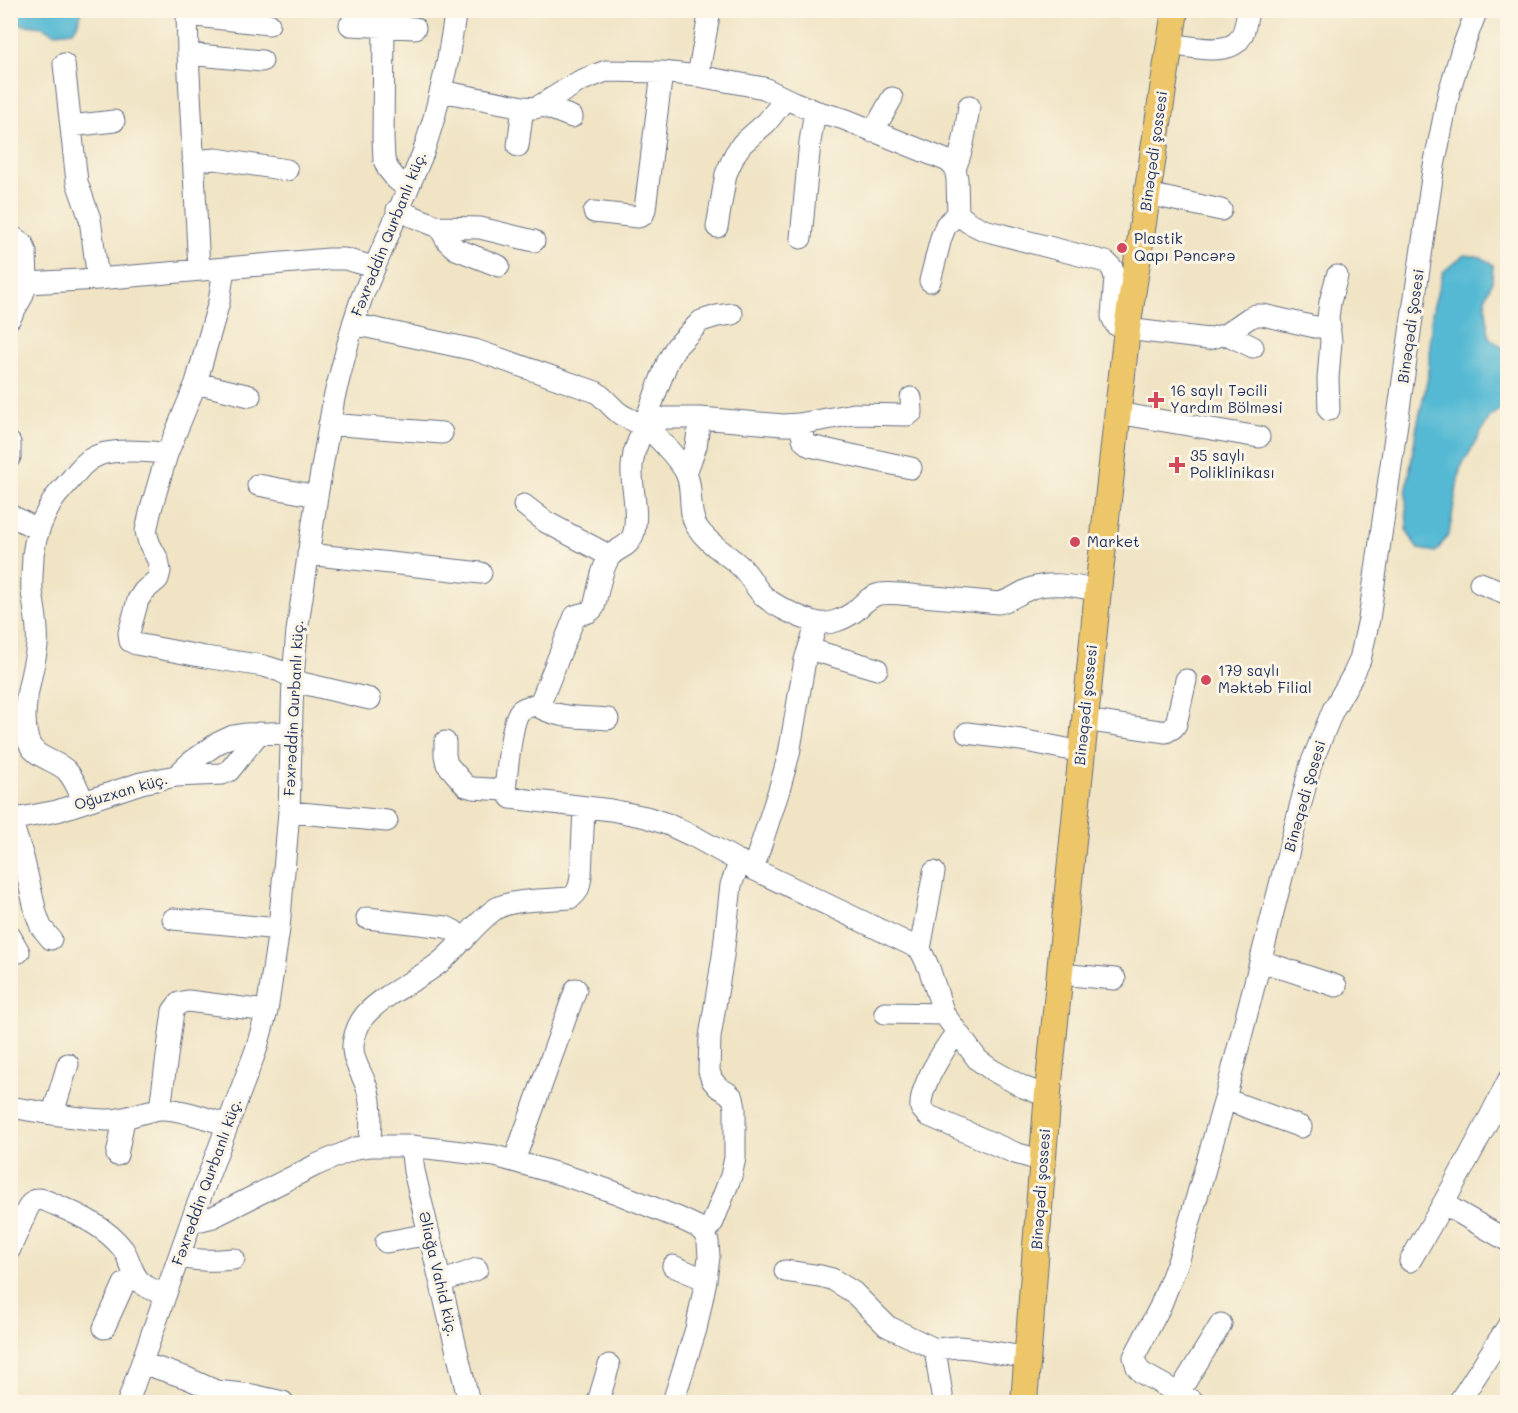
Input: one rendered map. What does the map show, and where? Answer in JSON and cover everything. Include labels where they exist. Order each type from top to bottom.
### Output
[{"type":"main road","name":"Binəqədi şossesi","points":[[1024,1402],[1059,974],[1117,413],[1127,329],[1175,10]]},
{"type":"street","name":"Fəxrəddin Qurbanlı küç.","points":[[128,1402],[165,1294],[256,1050],[267,1011],[279,929],[289,812],[293,678],[297,631],[329,424],[353,324],[397,210],[423,153],[441,91],[456,10]]},
{"type":"street","points":[[698,76],[710,10]]},
{"type":"street","points":[[1170,44],[1220,49],[1236,43],[1243,32],[1248,10]]},
{"type":"street","name":"Binəqədi Şosesi","points":[[1186,1398],[1142,1373],[1134,1357],[1160,1307],[1179,1259],[1225,1099],[1311,765],[1333,710],[1360,660],[1370,620],[1433,171],[1449,92],[1477,10]]},
{"type":"street","points":[[199,270],[192,161],[187,13],[269,24]]},
{"type":"street","points":[[350,25],[415,28]]},
{"type":"street","points":[[384,27],[384,160],[396,179],[407,188]]},
{"type":"street","points":[[188,54],[262,61]]},
{"type":"street","points":[[64,64],[77,182],[90,219],[98,279]]},
{"type":"street","points":[[518,146],[532,106],[580,81],[606,71],[662,72],[764,88],[815,111],[844,119],[948,161],[955,168]]},
{"type":"street","points":[[594,212],[638,217],[643,215],[662,72]]},
{"type":"street","points":[[441,91],[532,106],[572,117]]},
{"type":"street","points":[[873,132],[892,98]]},
{"type":"street","points":[[717,227],[726,174],[735,154],[742,144],[767,122],[785,99]]},
{"type":"street","points":[[930,281],[946,225],[958,214],[955,168],[964,141],[969,106]]},
{"type":"street","points":[[801,238],[815,111]]},
{"type":"street","points":[[71,126],[114,121]]},
{"type":"street","points":[[192,161],[216,159],[287,170]]},
{"type":"street","points":[[1148,194],[1221,210]]},
{"type":"street","points":[[397,210],[439,227],[480,228],[534,241]]},
{"type":"street","points":[[958,214],[984,230],[1106,262],[1112,268],[1115,277],[1112,318],[1116,324],[1127,329],[1208,339],[1226,334],[1256,315],[1315,327],[1330,327]]},
{"type":"street","points":[[439,227],[448,242],[456,249],[499,266]]},
{"type":"street","points":[[10,235],[22,244],[26,252],[19,283],[22,297],[10,318]]},
{"type":"street","points":[[19,283],[98,279],[329,259],[345,259],[374,267]]},
{"type":"street","points":[[224,267],[219,302],[196,383],[167,454],[146,531],[149,543],[158,560],[160,571],[158,579],[144,591],[138,600],[129,633],[130,641],[205,657],[264,666],[311,686],[370,699]]},
{"type":"street","points":[[1329,410],[1328,379],[1331,340],[1328,318],[1337,276]]},
{"type":"street","points":[[732,314],[702,321],[676,347],[665,369],[634,453],[632,467],[636,515],[634,534],[625,547],[610,556],[594,607],[588,613],[575,616],[545,693],[536,705],[523,708],[518,713],[505,790],[511,798],[611,810],[667,824],[920,949]]},
{"type":"street","points":[[353,324],[475,350],[596,392],[618,412],[644,426],[658,437],[686,473],[696,526],[714,546],[750,576],[758,591],[766,599],[817,623],[838,620],[851,614],[871,597],[880,594],[998,603],[1007,602],[1030,588],[1042,585],[1098,590]]},
{"type":"street","points":[[1226,334],[1253,347]]},
{"type":"street","points":[[196,383],[250,396]]},
{"type":"street","points":[[644,426],[665,418],[700,418],[783,425],[854,414],[908,415],[912,412],[911,398]]},
{"type":"street","points":[[1117,413],[1259,437]]},
{"type":"street","points":[[686,473],[696,446],[700,418]]},
{"type":"street","points":[[329,424],[442,433]]},
{"type":"street","points":[[799,424],[804,441],[810,446],[911,468]]},
{"type":"street","points":[[10,443],[10,456]]},
{"type":"street","points":[[84,802],[73,778],[66,770],[33,750],[28,742],[27,690],[38,632],[32,589],[34,551],[39,530],[54,499],[82,466],[92,458],[101,454],[124,452],[144,451],[167,454]]},
{"type":"street","points":[[258,485],[317,496]]},
{"type":"street","points":[[524,505],[546,522],[610,556]]},
{"type":"street","points":[[10,516],[39,530]]},
{"type":"street","points":[[308,554],[481,573]]},
{"type":"street","points":[[1480,583],[1508,594]]},
{"type":"street","points":[[705,1234],[713,1222],[731,1176],[735,1158],[733,1098],[717,1087],[709,1071],[710,1037],[731,885],[746,865],[779,790],[789,754],[802,676],[817,623]]},
{"type":"street","points":[[809,649],[877,669]]},
{"type":"street","points":[[1085,720],[1166,732],[1176,724],[1186,680]]},
{"type":"street","points":[[536,705],[546,712],[557,715],[608,719]]},
{"type":"street","name":"Oğuzxan küç.","points":[[11,820],[57,811],[141,783],[176,776],[218,743],[233,736],[292,732]]},
{"type":"street","points":[[176,776],[222,774],[229,771],[259,733]]},
{"type":"street","points":[[967,733],[1021,740],[1082,752]]},
{"type":"street","points":[[445,742],[447,764],[466,786],[505,790]]},
{"type":"street","points":[[370,1146],[371,1114],[368,1092],[352,1050],[354,1038],[364,1016],[382,999],[425,974],[444,959],[486,916],[496,909],[507,904],[570,898],[576,895],[581,874],[584,808]]},
{"type":"street","points":[[289,812],[387,821]]},
{"type":"street","points":[[11,820],[23,857],[36,914],[41,927],[51,939]]},
{"type":"street","points":[[934,872],[920,949],[929,968],[944,1014],[978,1060],[1023,1087],[1035,1092],[1048,1092]]},
{"type":"street","points":[[367,918],[446,927],[464,940]]},
{"type":"street","points":[[173,919],[279,929]]},
{"type":"street","points":[[1261,961],[1336,986]]},
{"type":"street","points":[[1059,974],[1115,979]]},
{"type":"street","points":[[514,1161],[576,989]]},
{"type":"street","points":[[160,1109],[173,1011],[179,1003],[188,1001],[267,1011]]},
{"type":"street","points":[[885,1013],[944,1014]]},
{"type":"street","points":[[957,1032],[937,1062],[920,1100],[921,1108],[927,1115],[1015,1153],[1043,1159]]},
{"type":"street","points":[[52,1113],[68,1064]]},
{"type":"street","points":[[1410,1261],[1444,1204],[1508,1081]]},
{"type":"street","points":[[1225,1099],[1301,1127]]},
{"type":"street","points":[[10,1107],[108,1120],[124,1119],[160,1109],[227,1125]]},
{"type":"street","points":[[117,1155],[124,1119]]},
{"type":"street","points":[[192,1220],[213,1217],[323,1162],[356,1148],[370,1146],[411,1146],[495,1156],[614,1192],[698,1227],[705,1234],[708,1242],[706,1280],[696,1329],[673,1402]]},
{"type":"street","name":"Əliağa Vahid küç.","points":[[411,1146],[414,1171],[469,1402]]},
{"type":"street","points":[[10,1249],[28,1208],[38,1199],[69,1210],[111,1237],[127,1255],[135,1275],[143,1285],[165,1294]]},
{"type":"street","points":[[1444,1204],[1508,1240]]},
{"type":"street","points":[[386,1242],[429,1234]]},
{"type":"street","points":[[179,1257],[199,1261],[234,1259]]},
{"type":"street","points":[[672,1266],[706,1280]]},
{"type":"street","points":[[441,1282],[477,1269]]},
{"type":"street","points":[[785,1271],[832,1279],[860,1297],[887,1326],[935,1349],[970,1348],[1028,1358]]},
{"type":"street","points":[[104,1328],[124,1284],[135,1275]]},
{"type":"street","points":[[1186,1398],[1221,1324]]},
{"type":"street","points":[[1459,1402],[1508,1326]]},
{"type":"street","points":[[935,1349],[944,1402]]},
{"type":"street","points":[[142,1363],[187,1378],[216,1391],[252,1395],[283,1402]]},
{"type":"street","points":[[597,1402],[609,1365]]},
{"type":"water","points":[[11,11],[82,11],[73,31],[55,33],[42,27],[11,23]]},
{"type":"water","points":[[1464,255],[1481,257],[1493,265],[1492,281],[1485,299],[1489,337],[1507,351],[1507,405],[1490,417],[1460,469],[1449,534],[1436,552],[1418,549],[1407,531],[1406,494],[1428,377],[1432,312],[1443,272]]},
{"type":"place","name":"Plastik Qapı Pəncərə","points":[[1122,248]]},
{"type":"place","name":"16 saylı Təcili Yardım Bölməsi","points":[[1156,400]]},
{"type":"place","name":"35 saylı Poliklinikası","points":[[1177,465]]},
{"type":"place","name":"Market","points":[[1075,542]]},
{"type":"place","name":"179 saylı Məktəb Filial","points":[[1206,680]]}]
